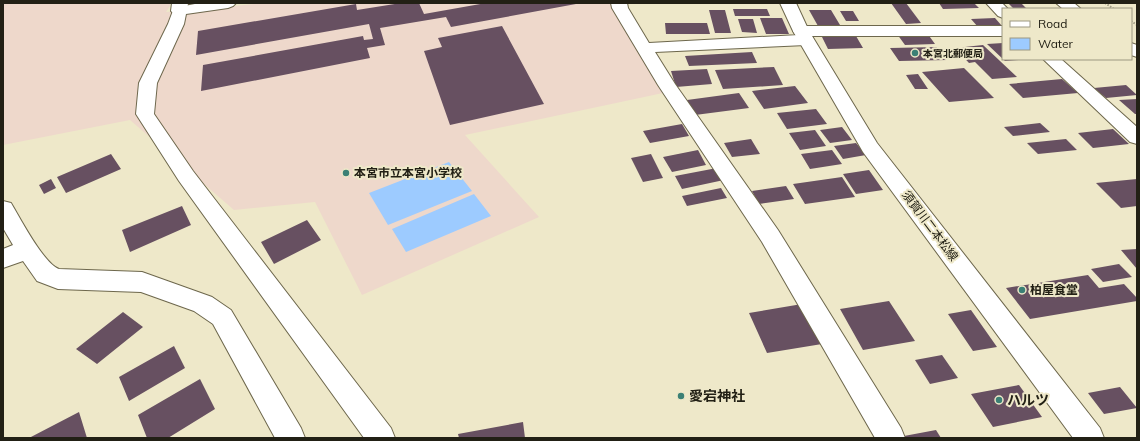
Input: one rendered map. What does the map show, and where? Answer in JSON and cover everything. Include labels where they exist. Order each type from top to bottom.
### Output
[{"type":"street","points":[[228,3],[179,7],[176,24],[148,83],[145,114],[186,176],[381,438]]},
{"type":"street","points":[[619,3],[620,8],[667,85],[770,236],[891,438]]},
{"type":"street","name":"須賀川二本松線","points":[[788,3],[804,36],[870,147],[1090,438]]},
{"type":"street","points":[[994,3],[1002,12]]},
{"type":"street","points":[[644,48],[804,36],[1002,31]]},
{"type":"street","points":[[1052,60],[1137,138]]},
{"type":"street","points":[[3,209],[45,274],[58,279],[142,282],[203,304],[222,317],[291,438]]},
{"type":"street","points":[[3,258],[27,248]]},
{"type":"shaded area","name":"本宮市立本宮小学校","points":[[3,3],[170,3],[170,6],[166,12],[263,3],[616,3],[663,93],[465,135],[539,217],[362,295],[315,202],[234,210],[130,120],[3,145]]},
{"type":"water","points":[[449,162],[472,191],[388,225],[369,193]]},
{"type":"water","points":[[474,194],[491,216],[406,252],[392,229]]},
{"type":"building","points":[[401,3],[419,3],[424,14],[486,3],[576,4],[451,27],[446,17],[380,28],[385,45],[367,48],[370,58],[201,91],[203,65],[363,36],[364,40],[373,39],[369,24],[196,55],[198,31],[356,4],[357,10]]},
{"type":"building","points":[[891,3],[906,3],[921,23],[906,24]]},
{"type":"building","points":[[939,3],[974,3],[979,8],[943,9]]},
{"type":"building","points":[[1008,3],[1021,3],[1026,8],[1013,8]]},
{"type":"building","points":[[733,9],[767,9],[770,16],[735,16]]},
{"type":"building","points":[[709,10],[725,10],[731,33],[715,33]]},
{"type":"building","points":[[809,10],[831,10],[840,25],[818,26]]},
{"type":"building","points":[[840,11],[853,11],[859,21],[846,21]]},
{"type":"building","points":[[760,18],[782,18],[789,34],[766,34]]},
{"type":"building","points":[[995,18],[1002,26],[978,27],[971,19]]},
{"type":"building","points":[[738,19],[753,19],[757,33],[742,32]]},
{"type":"building","points":[[665,23],[707,23],[710,34],[666,34]]},
{"type":"building","points":[[502,26],[544,104],[450,125],[424,51],[442,47],[438,38]]},
{"type":"building","points":[[927,33],[935,44],[905,45],[897,34]]},
{"type":"building","points":[[856,36],[863,48],[828,49],[822,37]]},
{"type":"building","points":[[1002,43],[1002,58],[987,44]]},
{"type":"building","points":[[983,45],[1017,77],[992,79],[975,62],[969,63],[955,48]]},
{"type":"building","points":[[938,47],[947,60],[899,61],[890,48]]},
{"type":"building","points":[[752,52],[757,63],[689,66],[685,56]]},
{"type":"building","points":[[774,67],[783,85],[723,89],[715,70]]},
{"type":"building","points":[[964,68],[994,98],[949,102],[922,72]]},
{"type":"building","points":[[707,69],[712,84],[676,87],[671,71]]},
{"type":"building","points":[[918,74],[928,89],[915,89],[906,75]]},
{"type":"building","points":[[1062,79],[1078,93],[1023,98],[1009,84]]},
{"type":"building","points":[[1126,85],[1137,95],[1106,98],[1094,88]]},
{"type":"building","points":[[795,86],[808,103],[764,109],[752,91]]},
{"type":"building","points":[[739,93],[749,108],[695,115],[687,100]]},
{"type":"building","points":[[1137,99],[1137,114],[1135,114],[1119,100]]},
{"type":"building","points":[[816,109],[827,124],[787,129],[777,113]]},
{"type":"building","points":[[1040,123],[1050,132],[1013,136],[1004,127]]},
{"type":"building","points":[[682,124],[689,136],[650,143],[643,131]]},
{"type":"building","points":[[842,127],[852,140],[830,143],[820,130]]},
{"type":"building","points":[[1113,129],[1129,144],[1093,148],[1078,133]]},
{"type":"building","points":[[815,130],[826,146],[800,150],[789,133]]},
{"type":"building","points":[[751,139],[760,154],[732,157],[724,143]]},
{"type":"building","points":[[1066,139],[1077,150],[1038,154],[1027,143]]},
{"type":"building","points":[[856,143],[866,155],[843,159],[834,146]]},
{"type":"building","points":[[698,150],[706,165],[672,172],[663,157]]},
{"type":"building","points":[[832,150],[842,164],[810,169],[801,154]]},
{"type":"building","points":[[111,154],[121,169],[66,193],[57,177]]},
{"type":"building","points":[[651,154],[663,178],[643,182],[631,158]]},
{"type":"building","points":[[717,168],[724,180],[682,189],[675,176]]},
{"type":"building","points":[[869,170],[883,190],[856,194],[843,174]]},
{"type":"building","points":[[842,177],[855,197],[805,204],[793,184]]},
{"type":"building","points":[[51,179],[56,188],[44,194],[39,185]]},
{"type":"building","points":[[1137,179],[1137,206],[1121,208],[1096,183]]},
{"type":"building","points":[[786,186],[794,199],[759,204],[752,191]]},
{"type":"building","points":[[721,188],[727,198],[687,206],[682,196]]},
{"type":"building","points":[[182,206],[191,225],[130,252],[122,230]]},
{"type":"building","points":[[307,220],[321,240],[274,264],[261,242]]},
{"type":"building","points":[[1137,249],[1137,269],[1121,250]]},
{"type":"building","points":[[1119,264],[1132,277],[1103,282],[1091,269]]},
{"type":"building","points":[[1088,275],[1099,288],[1124,284],[1137,298],[1137,301],[1030,319],[1006,288]]},
{"type":"building","points":[[889,301],[915,341],[863,350],[840,309]]},
{"type":"building","points":[[802,304],[822,344],[767,353],[749,313]]},
{"type":"building","points":[[971,310],[997,347],[973,351],[948,314]]},
{"type":"building","points":[[123,312],[143,327],[97,364],[76,349]]},
{"type":"building","points":[[174,346],[185,368],[129,401],[119,377]]},
{"type":"building","points":[[942,355],[958,378],[930,384],[915,360]]},
{"type":"building","points":[[200,379],[215,409],[168,438],[147,438],[138,415]]},
{"type":"building","points":[[1019,385],[1042,417],[993,427],[971,394]]},
{"type":"building","points":[[1120,387],[1137,408],[1104,414],[1088,393]]},
{"type":"building","points":[[79,412],[87,438],[29,438]]},
{"type":"building","points":[[523,422],[525,438],[459,438],[458,434]]},
{"type":"building","points":[[936,430],[941,438],[905,438],[904,436]]},
{"type":"place","name":"本宮北郵便局","points":[[915,53]]},
{"type":"place","name":"本宮市立本宮小学校","points":[[346,173]]},
{"type":"place","name":"柏屋食堂","points":[[1022,290]]},
{"type":"place","name":"愛宕神社","points":[[681,396]]},
{"type":"place","name":"ハルツ","points":[[999,400]]}]
